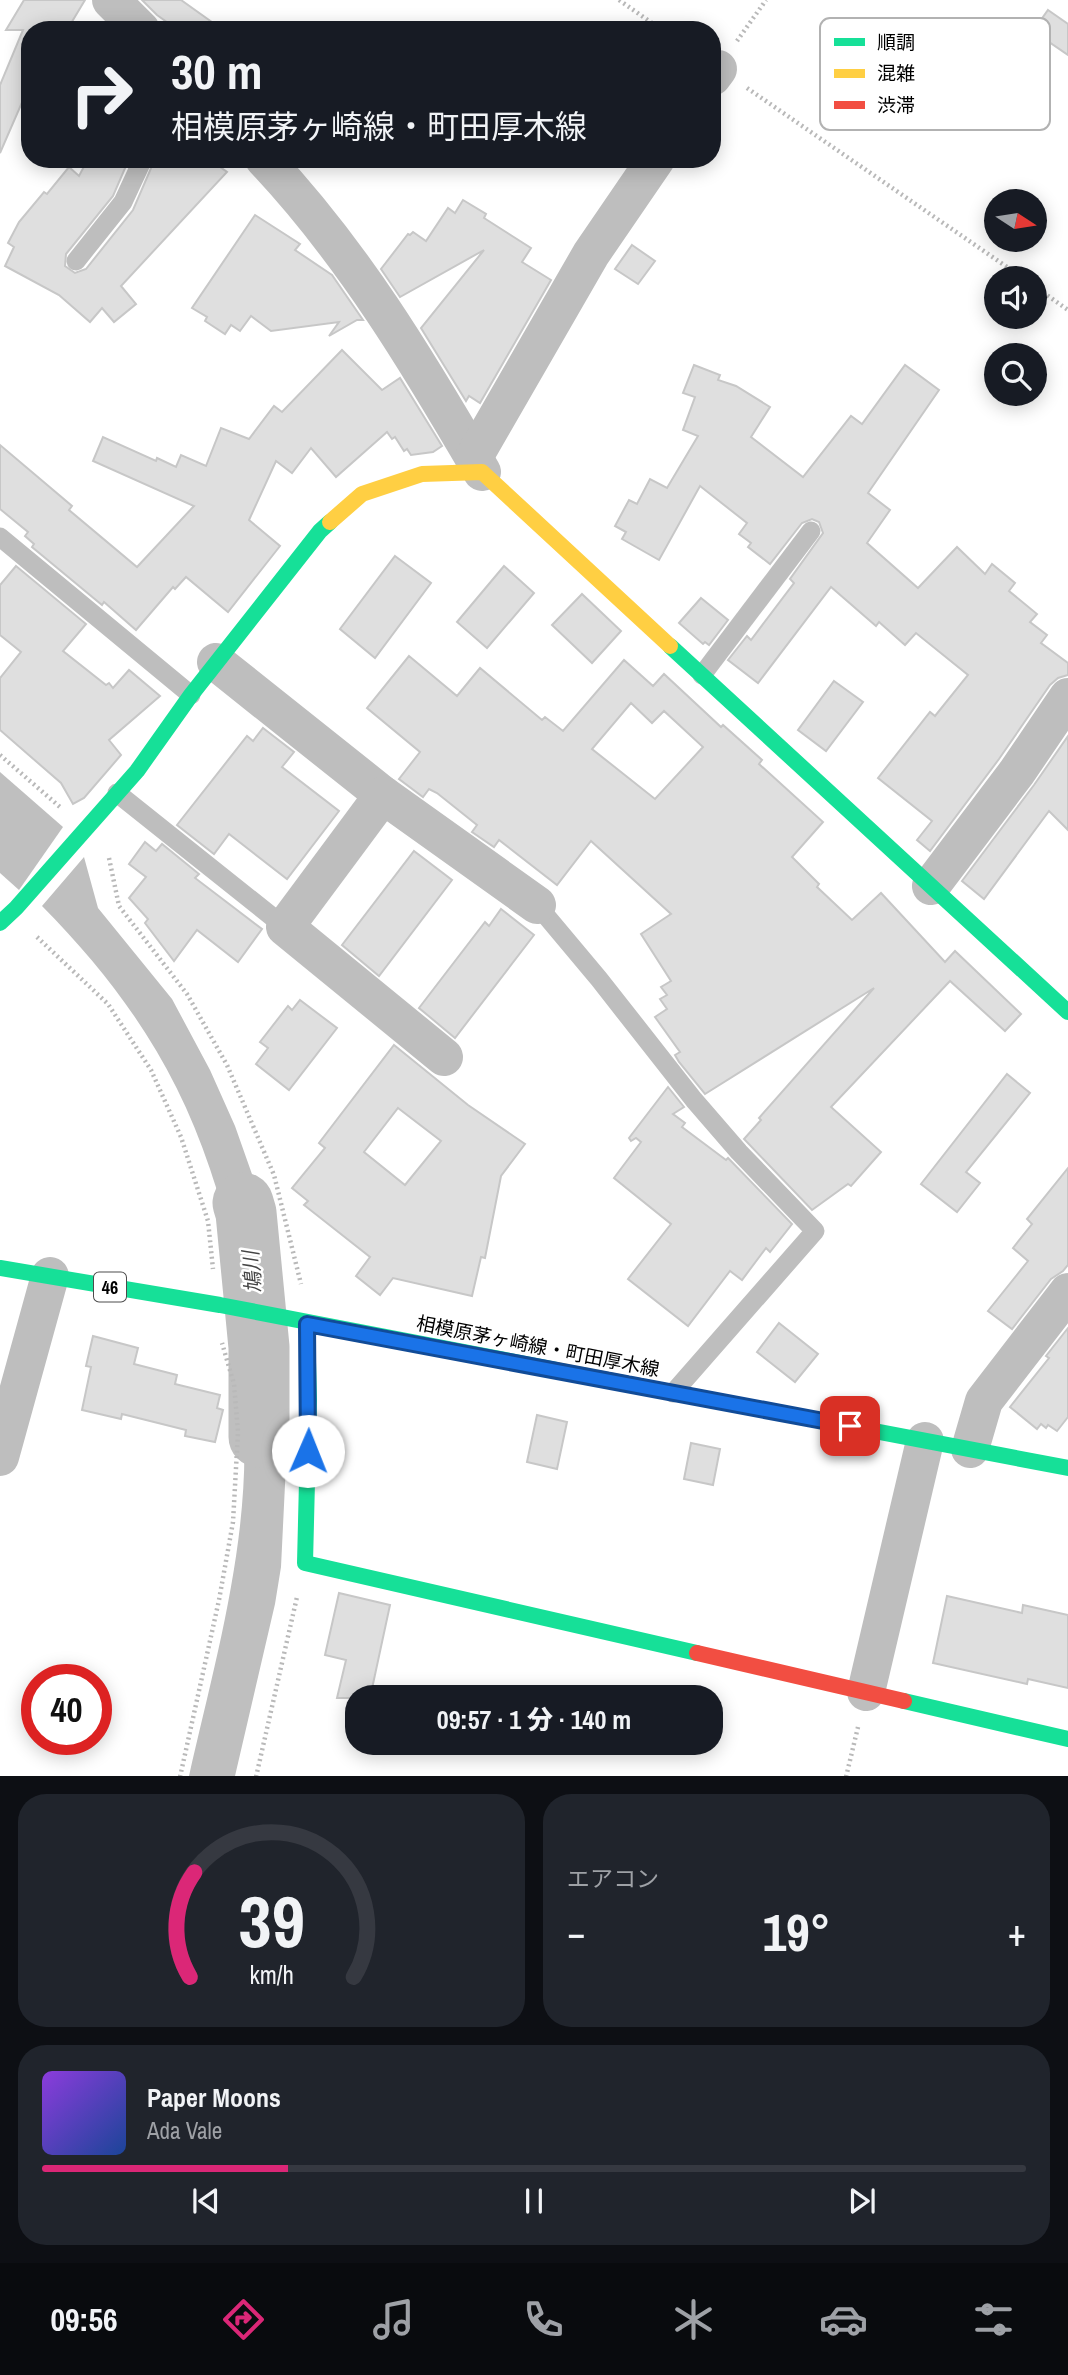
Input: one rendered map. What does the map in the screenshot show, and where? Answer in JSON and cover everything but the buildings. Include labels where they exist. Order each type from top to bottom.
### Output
[{"type":"street","points":[[111,0],[132,21]]},
{"type":"street","points":[[272,168],[291,188],[358,276],[405,343],[478,464],[1068,1013]]},
{"type":"street","points":[[478,464],[591,254],[650,168]]},
{"type":"street","points":[[9,914],[83,834],[136,771],[216,662],[320,531],[362,494],[422,474],[478,464]]},
{"type":"street","points":[[216,662],[383,795],[537,905]]},
{"type":"street","points":[[931,886],[1017,772],[1068,697]]},
{"type":"street","points":[[383,795],[285,927],[444,1056]]},
{"type":"street","name":"相模原茅ヶ崎線・町田厚木線","points":[[0,1268],[215,1305],[1068,1468]]},
{"type":"street","points":[[0,1457],[50,1276]]},
{"type":"street","points":[[970,1449],[984,1401],[1068,1292]]},
{"type":"street","points":[[303,1323],[309,1400],[305,1563],[1068,1739]]},
{"type":"street","points":[[866,1692],[925,1441]]},
{"type":"lane","points":[[76,261],[123,202],[139,168]]},
{"type":"lane","points":[[702,675],[811,530]]},
{"type":"lane","points":[[0,537],[191,695]]},
{"type":"lane","points":[[117,793],[285,927]]},
{"type":"lane","points":[[537,905],[694,1100],[739,1152],[815,1231],[673,1393]]},
{"type":"path","points":[[620,0],[649,21]]},
{"type":"path","points":[[721,64],[766,0]]},
{"type":"path","points":[[721,77],[1005,266]]},
{"type":"path","points":[[1047,295],[1068,310]]},
{"type":"path","points":[[0,755],[83,834],[108,853],[119,906],[187,994],[227,1065],[274,1175],[300,1276],[303,1323]]},
{"type":"path","points":[[9,914],[108,1004],[152,1070],[181,1137],[208,1221],[215,1305],[234,1384],[238,1432],[233,1522],[219,1601],[180,1776]]},
{"type":"path","points":[[256,1776],[305,1563]]},
{"type":"path","points":[[846,1776],[866,1692]]},
{"type":"water","points":[[0,772],[63,827],[19,890],[0,873]]},
{"type":"water","points":[[84,857],[98,908],[172,999],[210,1070],[235,1126],[253,1177],[277,1290],[231,1283],[232,1251],[225,1217],[196,1131],[180,1095],[142,1027],[120,996],[70,935],[42,906]]},
{"type":"water","points":[[233,1347],[283,1357],[288,1423],[281,1567],[235,1776],[189,1776],[225,1617],[242,1509],[242,1400]]},
{"type":"pier","points":[[233,1344],[284,1353],[287,1357],[233,1347]]},
{"type":"waterway","name":"鳩川","points":[[243,1203],[259,1347],[259,1437]]},
{"type":"traffic: fast","points":[[0,923],[137,771],[191,695],[320,531],[330,522]]},
{"type":"traffic: fast","points":[[670,646],[1068,1012]]},
{"type":"traffic: fast","points":[[0,1268],[220,1305],[557,1370]]},
{"type":"traffic: fast","points":[[307,1324],[309,1400],[305,1563],[697,1653]]},
{"type":"traffic: fast","points":[[764,1410],[1068,1468]]},
{"type":"traffic: fast","points":[[904,1701],[1068,1739]]},
{"type":"traffic: slow","points":[[330,522],[362,494],[422,474],[482,472],[670,646]]},
{"type":"traffic: slow","points":[[557,1370],[764,1410]]},
{"type":"traffic: jam","points":[[697,1653],[904,1701]]},
{"type":"route","points":[[308,1451],[307,1324],[850,1426]]}]
